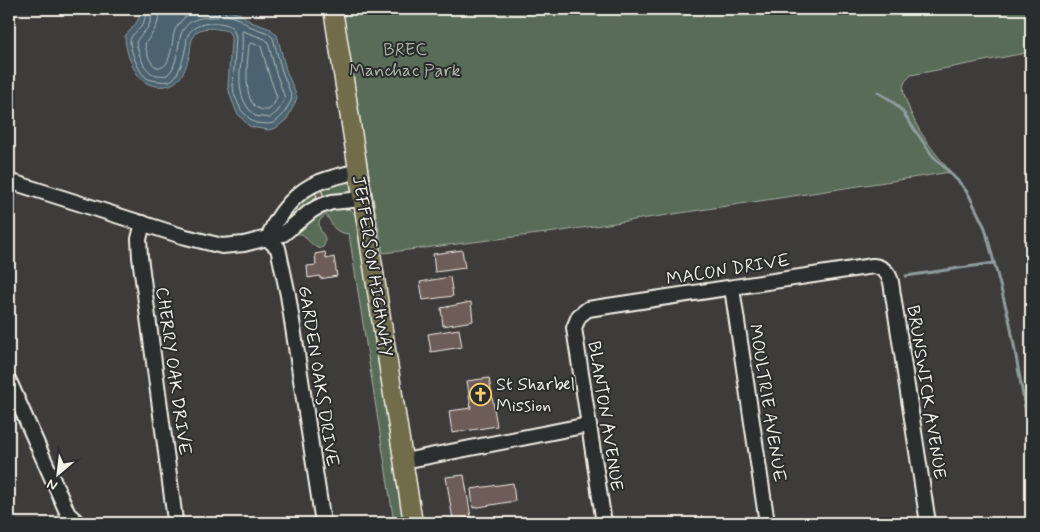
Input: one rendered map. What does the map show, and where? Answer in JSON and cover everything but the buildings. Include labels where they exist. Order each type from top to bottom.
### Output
[{"type":"main road","name":"JEFFERSON HIGHWAY","points":[[333,9],[413,523]]},
{"type":"street","points":[[268,239],[272,226],[298,193],[314,184],[358,171]]},
{"type":"street","points":[[9,181],[182,236],[222,246],[244,244],[283,234],[318,207],[332,202],[362,199]]},
{"type":"street","name":"CHERRY OAK DRIVE","points":[[143,223],[139,239],[140,257],[169,470],[174,523]]},
{"type":"street","name":"GARDEN OAKS DRIVE","points":[[268,239],[278,248],[288,295],[323,523]]},
{"type":"street","name":"MACON DRIVE","points":[[579,316],[588,309],[870,266],[884,269]]},
{"type":"street","name":"BRUNSWICK AVENUE","points":[[884,269],[891,282],[928,523]]},
{"type":"street","name":"MOULTRIE AVENUE","points":[[732,288],[768,523]]},
{"type":"street","name":"BLANTON AVENUE","points":[[579,316],[574,328],[604,523]]},
{"type":"street","points":[[9,381],[68,514],[78,523]]},
{"type":"street","points":[[404,461],[588,425]]},
{"type":"green space","name":"BREC Manchac Park","points":[[342,9],[1031,9],[1031,52],[911,75],[905,81],[903,87],[904,94],[915,122],[951,172],[555,232],[383,253]]},
{"type":"green space","points":[[346,181],[351,185],[349,194],[327,199],[318,188],[338,182]]},
{"type":"green space","points":[[315,189],[317,198],[321,200],[288,225],[276,229],[295,204]]},
{"type":"green space","points":[[344,206],[353,212],[359,222],[408,523],[394,523],[349,234],[336,230],[326,215],[319,223],[325,239],[323,247],[318,248],[302,234],[294,233],[318,213]]},
{"type":"water","points":[[141,9],[223,9],[241,14],[251,22],[271,29],[277,35],[286,70],[297,97],[287,119],[276,128],[268,130],[249,126],[237,113],[228,86],[231,36],[228,31],[209,28],[201,29],[196,33],[192,40],[184,72],[171,85],[157,86],[143,81],[136,73],[130,61],[125,36],[137,21]]},
{"type":"waterway","points":[[878,92],[892,101],[902,111],[932,155],[961,184],[969,195],[985,228],[1010,323],[1031,440]]},
{"type":"waterway","points":[[906,276],[994,263]]},
{"type":"place","name":"St Sharbel Mission","points":[[480,394]]}]
